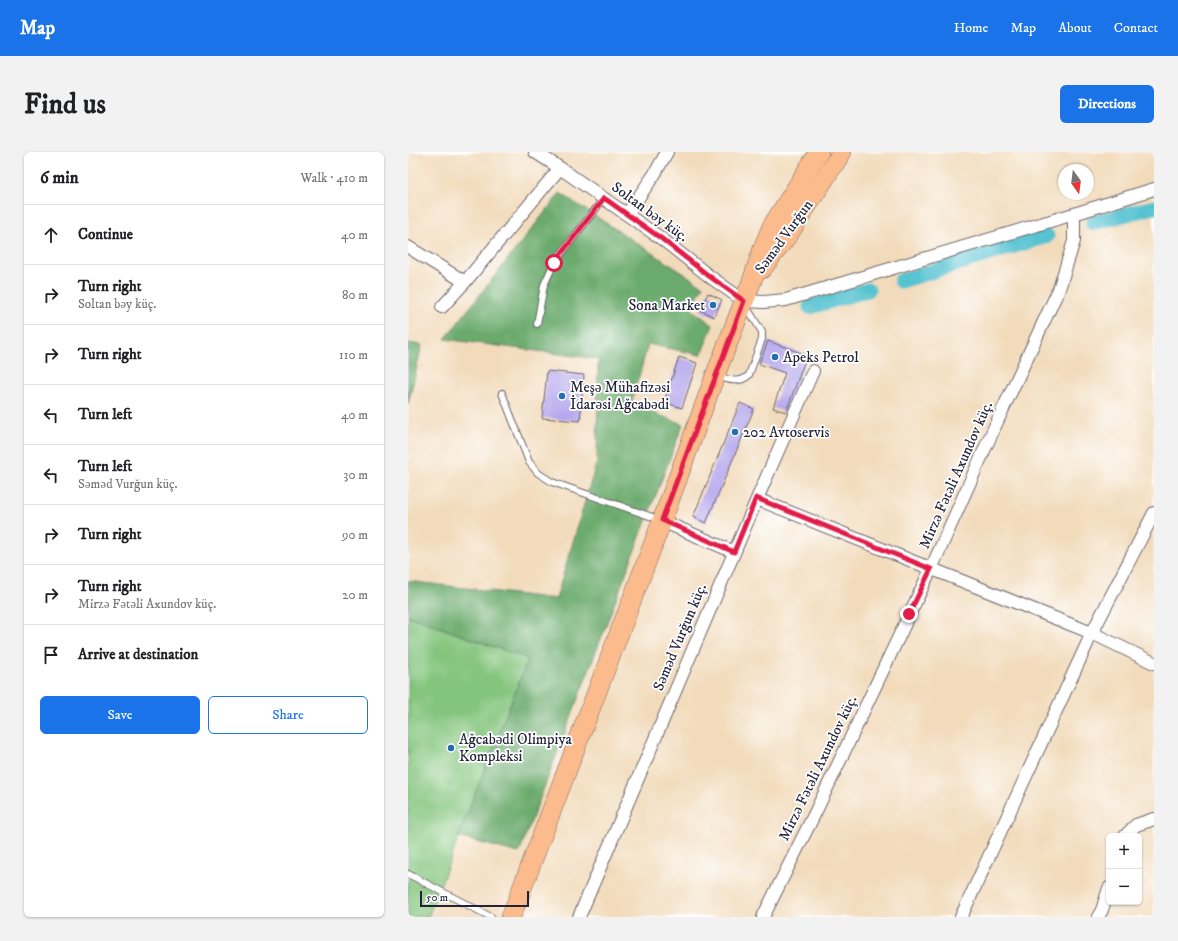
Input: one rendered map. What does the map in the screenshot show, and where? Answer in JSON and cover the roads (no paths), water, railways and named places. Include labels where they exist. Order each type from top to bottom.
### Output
[{"type":"main road","name":"Səməd Vurğun","points":[[752,281],[772,226],[819,152]]},
{"type":"main road","name":"Səməd Vurğun","points":[[752,281],[788,235],[842,152]]},
{"type":"main road","points":[[511,917],[752,281]]},
{"type":"street","name":"Soltan bəy küç.","points":[[535,152],[627,214],[744,301]]},
{"type":"street","points":[[627,214],[668,152]]},
{"type":"street","points":[[442,307],[465,282],[560,168]]},
{"type":"street","points":[[744,301],[764,302],[786,300],[1154,189]]},
{"type":"street","name":"Mirzə Fətəli Axundov küç.","points":[[763,917],[931,569],[1059,289],[1074,241],[1074,214]]},
{"type":"street","points":[[408,247],[465,282]]},
{"type":"street","name":"Səməd Vurğun küç.","points":[[579,917],[756,498],[813,371]]},
{"type":"street","points":[[756,498],[1092,633],[1154,663]]},
{"type":"street","points":[[961,917],[1092,633],[1154,513]]},
{"type":"street","points":[[662,520],[734,552]]},
{"type":"street","points":[[1128,833],[1136,825],[1154,819]]},
{"type":"street","points":[[1098,917],[1106,897]]},
{"type":"lane","points":[[536,324],[544,285],[554,263],[604,198]]},
{"type":"lane","points":[[715,376],[733,381],[745,379],[749,375],[762,339],[762,332],[744,301]]},
{"type":"lane","points":[[502,393],[529,462],[538,473],[552,482],[662,520]]},
{"type":"lane","points":[[408,874],[491,917]]},
{"type":"waterway","points":[[1093,223],[1154,207]]},
{"type":"waterway","points":[[901,281],[1047,236]]},
{"type":"waterway","points":[[810,307],[868,290]]},
{"type":"place","name":"Sona Market","points":[[713,305]]},
{"type":"place","name":"Apeks Petrol","points":[[775,357]]},
{"type":"place","name":"Meşə Mühafizəsi İdarəsi Ağcabədi","points":[[562,396]]},
{"type":"place","name":"202 Avtoservis","points":[[735,432]]},
{"type":"place","name":"Ağcabədi Olimpiya Kompleksi","points":[[451,748]]}]
